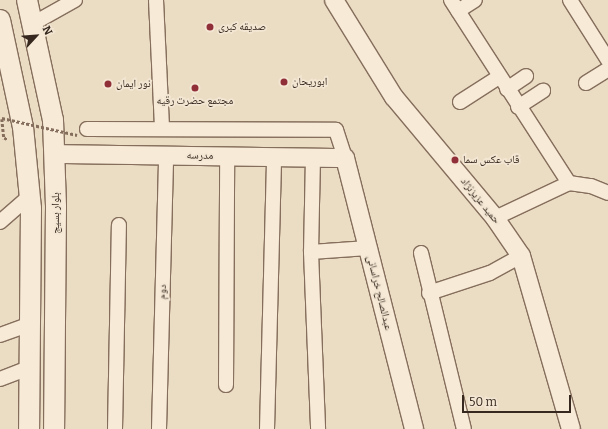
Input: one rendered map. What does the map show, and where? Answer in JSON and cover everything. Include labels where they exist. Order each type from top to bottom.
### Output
[{"type":"main road","name":"بلوار بسیج","points":[[27,0],[34,23],[53,120],[55,154],[54,429]]},
{"type":"main road","points":[[0,20],[3,47],[23,127],[30,197],[30,324],[27,428]]},
{"type":"street","points":[[34,23],[75,0]]},
{"type":"street","points":[[156,0],[162,129]]},
{"type":"street","name":"حمید عزیزنژاد","points":[[334,0],[394,97],[495,218],[521,256],[571,429]]},
{"type":"street","points":[[475,0],[454,5],[499,77],[569,183]]},
{"type":"street","points":[[570,0],[608,60]]},
{"type":"street","points":[[586,83],[608,69]]},
{"type":"street","points":[[507,89],[526,76]]},
{"type":"street","points":[[460,102],[499,77]]},
{"type":"street","points":[[518,106],[543,91]]},
{"type":"street","points":[[82,132],[162,129],[336,130],[345,158]]},
{"type":"street","name":"مدرسه","points":[[55,154],[345,158]]},
{"type":"street","name":"دوم","points":[[159,429],[166,156]]},
{"type":"street","points":[[226,385],[227,156]]},
{"type":"street","points":[[267,429],[274,157]]},
{"type":"street","points":[[313,157],[311,252],[318,429]]},
{"type":"street","name":"عبدالصالح خراسانی","points":[[345,158],[414,429]]},
{"type":"street","points":[[495,218],[569,183],[608,193]]},
{"type":"street","points":[[0,222],[30,197]]},
{"type":"street","points":[[115,429],[119,225]]},
{"type":"street","points":[[311,252],[368,248]]},
{"type":"street","points":[[421,253],[429,293],[464,429]]},
{"type":"street","points":[[429,293],[490,274],[521,256]]},
{"type":"street","points":[[0,335],[30,324]]},
{"type":"street","points":[[0,379],[29,368]]},
{"type":"path","points":[[4,139],[2,118],[82,132]]},
{"type":"place","name":"صدیقه کبری","points":[[210,27]]},
{"type":"place","name":"ابوریحان","points":[[284,82]]},
{"type":"place","name":"نور ایمان","points":[[108,84]]},
{"type":"place","name":"مجتمع حضرت رقیه","points":[[195,88]]},
{"type":"place","name":"قاب عکس سما","points":[[455,160]]}]
